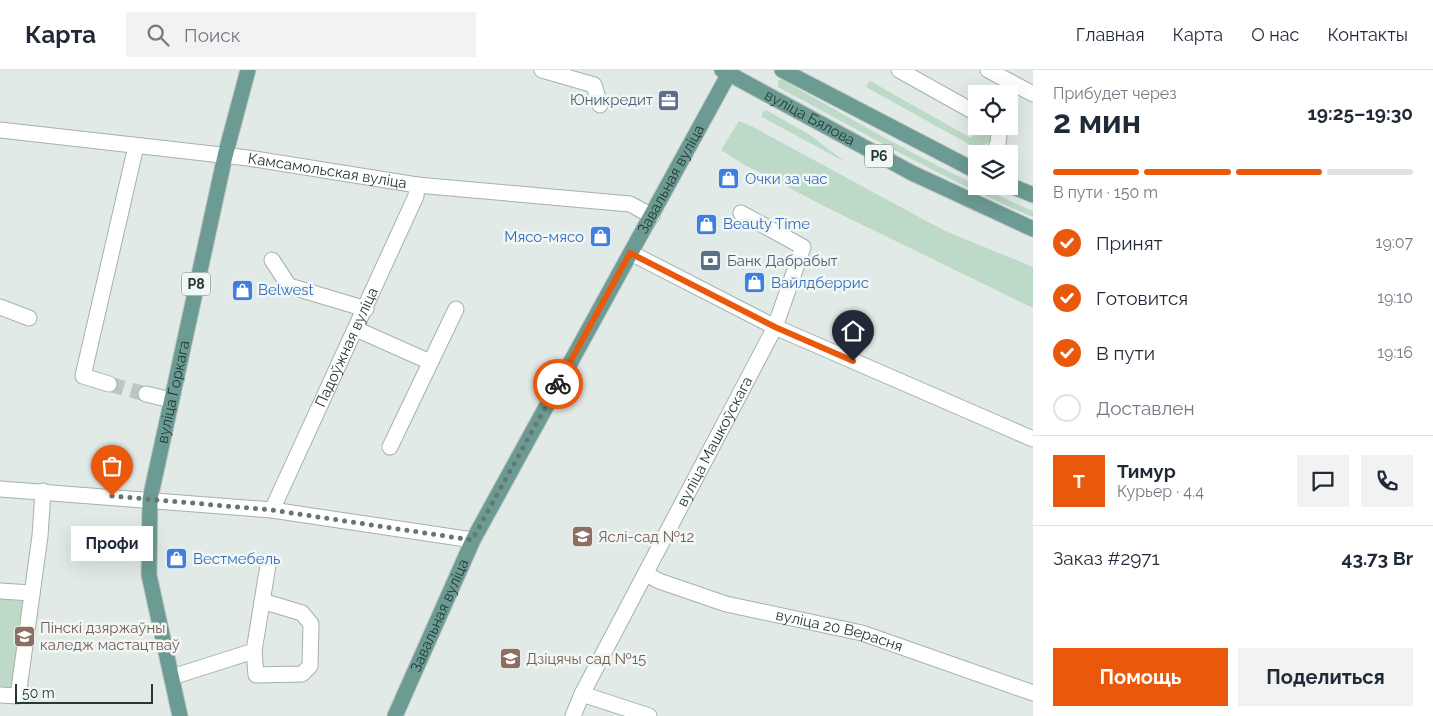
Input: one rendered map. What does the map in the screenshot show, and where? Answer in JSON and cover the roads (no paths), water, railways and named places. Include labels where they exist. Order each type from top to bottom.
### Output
[{"type":"main road","name":"вуліца Горкага","points":[[180,716],[149,575],[150,499],[224,156],[248,70]]},
{"type":"main road","name":"вуліца Бялова","points":[[782,70],[968,167]]},
{"type":"main road","name":"вуліца Бялова","points":[[727,71],[912,173],[1033,229]]},
{"type":"main road","name":"Завальная вуліца","points":[[395,716],[472,540],[652,216],[727,71]]},
{"type":"main road","points":[[1018,189],[1033,196]]},
{"type":"street","points":[[542,70],[594,85],[600,105]]},
{"type":"street","points":[[900,70],[968,109]]},
{"type":"street","points":[[988,70],[1033,94]]},
{"type":"street","name":"Камсамольская вуліца","points":[[0,130],[224,156],[417,185],[630,204],[652,216]]},
{"type":"street","points":[[109,384],[83,376],[136,146]]},
{"type":"street","name":"Падоўжная вуліца","points":[[272,510],[366,309],[416,196],[417,185]]},
{"type":"street","name":"вуліца Машкоўскага","points":[[573,716],[582,694],[775,327],[803,247],[741,213]]},
{"type":"street","points":[[630,253],[775,327],[1033,439]]},
{"type":"street","points":[[272,260],[290,286],[366,309]]},
{"type":"street","points":[[0,307],[29,318]]},
{"type":"street","points":[[390,447],[456,309]]},
{"type":"street","points":[[356,329],[430,362]]},
{"type":"street","points":[[146,394],[171,400]]},
{"type":"street","points":[[0,488],[272,510],[472,540]]},
{"type":"street","points":[[0,695],[18,696],[40,536],[43,491]]},
{"type":"street","points":[[262,600],[302,613],[311,624],[310,666],[302,674],[256,675],[254,651],[262,600],[268,565]]},
{"type":"street","name":"вуліца 20 Верасня","points":[[646,574],[659,581],[726,604],[862,633],[1033,693]]},
{"type":"street","points":[[0,591],[32,592]]},
{"type":"street","points":[[172,677],[254,651]]},
{"type":"street","points":[[582,694],[648,716]]},
{"type":"tunnel","points":[[109,384],[146,394]]},
{"type":"place","name":"Юникредит","points":[[669,100]]},
{"type":"place","name":"Очки за час","points":[[729,179]]},
{"type":"place","name":"Beauty Time","points":[[707,224]]},
{"type":"place","name":"Мясо-мясо","points":[[600,237]]},
{"type":"place","name":"Банк Дабрабыт","points":[[711,261]]},
{"type":"place","name":"Вайлдберрис","points":[[755,283]]},
{"type":"place","name":"Belwest","points":[[242,290]]},
{"type":"place","name":"Профи","points":[[112,496]]},
{"type":"place","name":"Яслі-сад №12","points":[[582,537]]},
{"type":"place","name":"Вестмебель","points":[[177,559]]},
{"type":"place","name":"Пінскі дзяржаўны каледж мастацтваў","points":[[24,637]]},
{"type":"place","name":"Дзіцячы сад №15","points":[[510,659]]}]
